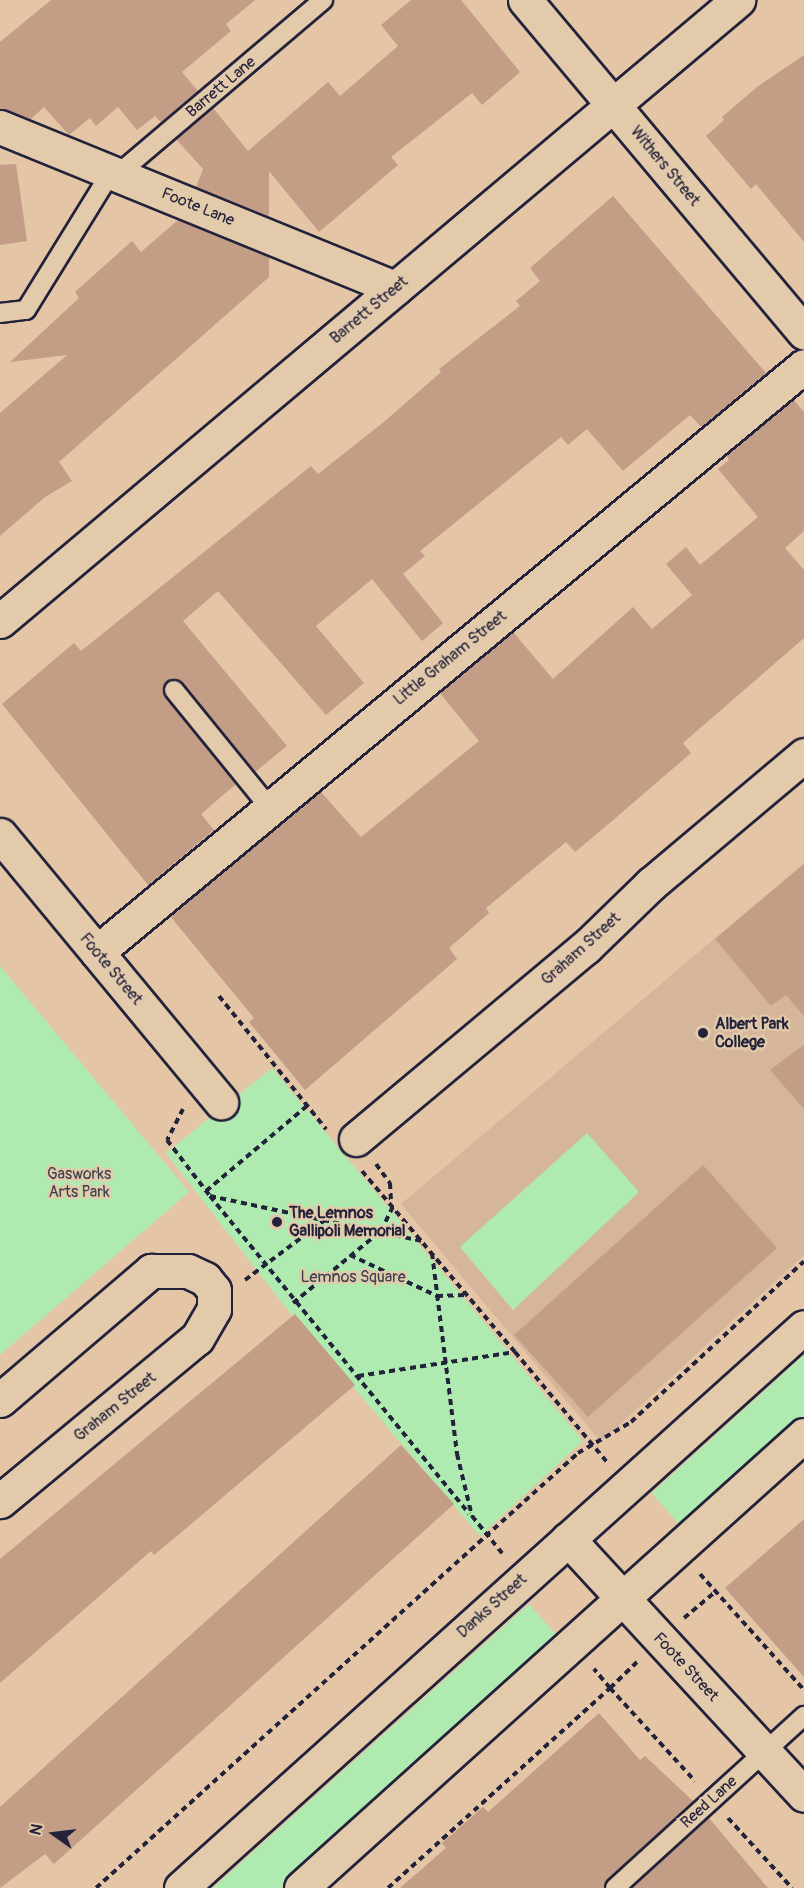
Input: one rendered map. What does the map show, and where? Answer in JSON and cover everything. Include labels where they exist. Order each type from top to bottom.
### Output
[{"type":"street","name":"Withers Street","points":[[525,0],[804,333]]},
{"type":"street","name":"Barrett Street","points":[[0,621],[738,0]]},
{"type":"street","name":"Foote Lane","points":[[0,127],[394,288]]},
{"type":"street","name":"Little Graham Street","points":[[97,952],[269,807],[804,366]]},
{"type":"street","name":"Graham Street","points":[[348,1147],[586,947],[651,884],[804,755]]},
{"type":"street","name":"Foote Street","points":[[0,835],[221,1102]]},
{"type":"street","points":[[0,1400],[151,1271],[176,1269],[197,1274],[214,1290],[215,1302]]},
{"type":"street","name":"Graham Street","points":[[0,1501],[197,1338],[211,1318],[215,1302]]},
{"type":"street","name":"Danks Street","points":[[182,1888],[523,1578],[804,1327]]},
{"type":"street","points":[[301,1888],[804,1435]]},
{"type":"street","name":"Foote Street","points":[[568,1539],[804,1795]]},
{"type":"lane","name":"Barrett Lane","points":[[0,313],[26,310],[115,173],[323,0]]},
{"type":"lane","points":[[174,690],[269,807]]},
{"type":"lane","name":"Reed Lane","points":[[615,1888],[804,1716]]},
{"type":"path","points":[[219,996],[308,1105],[348,1147],[390,1183],[392,1205],[381,1231],[293,1303]]},
{"type":"path","points":[[200,1077],[167,1140],[293,1303],[358,1376],[523,1578]]},
{"type":"path","points":[[206,1191],[308,1105]]},
{"type":"path","points":[[348,1147],[466,1295],[627,1486]]},
{"type":"path","points":[[210,1196],[326,1219],[423,1242]]},
{"type":"path","points":[[215,1302],[326,1219]]},
{"type":"path","points":[[432,1253],[457,1454],[472,1516]]},
{"type":"path","points":[[350,1255],[437,1296],[466,1295]]},
{"type":"path","points":[[96,1888],[592,1444],[631,1422],[804,1261]]},
{"type":"path","points":[[358,1376],[514,1352]]},
{"type":"path","points":[[679,1547],[714,1593],[804,1690]]},
{"type":"path","points":[[388,1888],[610,1688],[572,1643]]},
{"type":"shaded area","name":"Albert Park College","points":[[804,863],[804,1255],[601,1442],[401,1204]]},
{"type":"green space","name":"Gasworks Arts Park","points":[[0,966],[189,1192],[0,1355]]},
{"type":"green space","name":"Lemnos Square","points":[[272,1068],[583,1441],[480,1536],[290,1313],[166,1153]]},
{"type":"green space","points":[[587,1133],[639,1192],[513,1310],[460,1247]]},
{"type":"green space","points":[[804,1355],[804,1419],[683,1529],[652,1493]]},
{"type":"green space","points":[[529,1604],[560,1639],[280,1888],[213,1888]]},
{"type":"building","points":[[51,0],[255,0],[226,24],[231,31],[182,72],[198,91],[161,122],[155,116],[137,130],[118,107],[96,126],[90,118],[69,135],[44,107],[31,119],[0,109],[0,42]]},
{"type":"building","points":[[411,0],[461,0],[520,72],[482,105],[472,93],[391,157],[398,165],[319,232],[269,171],[269,216],[196,187],[203,169],[176,139],[213,108],[248,151],[328,82],[340,96],[398,46],[381,25]]},
{"type":"building","points":[[804,55],[804,242],[756,184],[751,189],[706,136],[724,120],[722,117],[757,87]]},
{"type":"building","points":[[16,164],[27,241],[0,245],[0,165]]},
{"type":"building","points":[[613,196],[766,373],[701,427],[690,415],[623,471],[587,429],[568,445],[561,437],[420,551],[425,556],[403,574],[443,623],[422,641],[372,579],[316,626],[364,683],[326,715],[218,591],[183,621],[287,746],[255,772],[183,683],[173,679],[166,682],[165,697],[236,784],[201,814],[214,830],[148,885],[2,704],[74,643],[81,651],[311,466],[318,474],[385,421],[441,372],[439,369],[520,306],[516,301],[540,281],[530,268]]},
{"type":"building","points":[[178,220],[269,257],[269,277],[59,462],[72,481],[45,497],[0,536],[0,413],[67,355],[10,362],[79,298],[75,292],[132,241],[141,252]]},
{"type":"building","points":[[793,399],[804,412],[804,531],[785,548],[804,570],[804,638],[683,743],[691,753],[612,821],[575,852],[566,842],[486,908],[489,913],[449,948],[457,959],[305,1090],[249,1022],[254,1018],[170,916],[321,792],[361,837],[479,741],[440,693],[513,632],[553,679],[633,607],[652,629],[692,595],[666,564],[686,547],[700,565],[758,517],[718,469],[729,460],[726,455]]},
{"type":"building","points":[[804,864],[804,1016],[786,995],[771,1006],[715,939]]},
{"type":"building","points":[[804,1045],[804,1109],[770,1070]]},
{"type":"building","points":[[703,1165],[777,1248],[588,1417],[514,1335]]},
{"type":"building","points":[[295,1314],[355,1385],[154,1555],[151,1551],[0,1683],[0,1559]]},
{"type":"building","points":[[401,1445],[454,1504],[54,1864],[45,1854],[0,1888],[0,1807]]},
{"type":"building","points":[[804,1519],[804,1677],[725,1588]]},
{"type":"building","points":[[599,1713],[640,1760],[645,1756],[693,1801],[607,1880],[604,1888],[400,1888],[446,1848],[442,1843],[483,1807],[488,1812]]},
{"type":"building","points":[[709,1818],[768,1888],[632,1888]]},
{"type":"place","name":"Albert Park College","points":[[703,1033]]},
{"type":"place","name":"The Lemnos Gallipoli Memorial","points":[[277,1222]]}]
